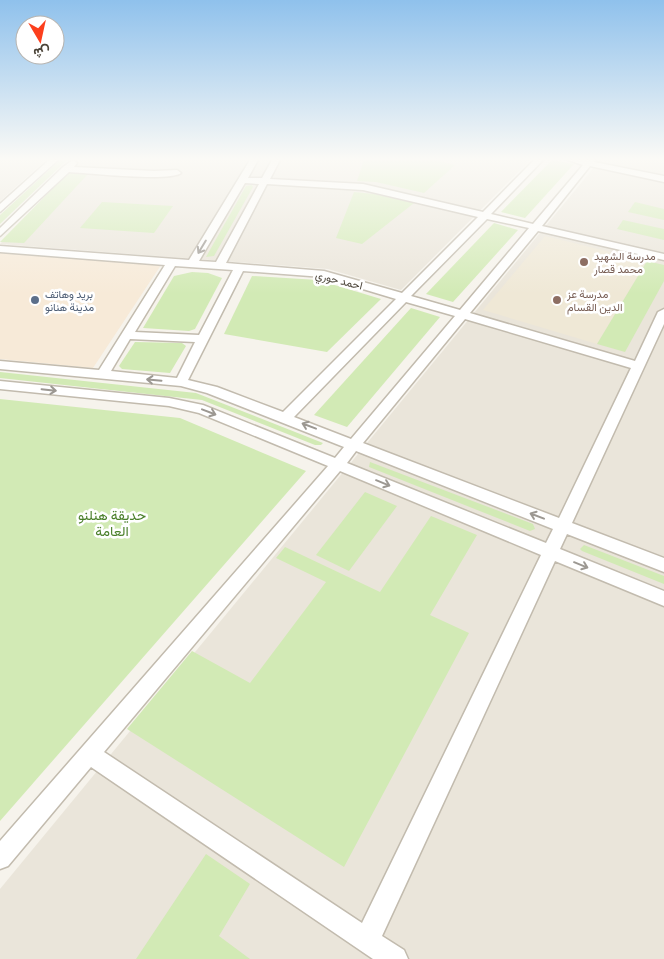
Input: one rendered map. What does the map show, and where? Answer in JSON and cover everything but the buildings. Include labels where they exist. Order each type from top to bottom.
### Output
[{"type":"street","points":[[0,233],[29,205]]},
{"type":"street","points":[[192,264],[228,205]]},
{"type":"street","points":[[219,266],[252,205]]},
{"type":"street","points":[[440,205],[664,258]]},
{"type":"street","points":[[286,417],[495,205]]},
{"type":"street","points":[[0,858],[88,753],[355,444],[555,205]]},
{"type":"street","name":"احمد حوري","points":[[0,249],[324,274],[638,366]]},
{"type":"street","points":[[102,375],[172,262]]},
{"type":"street","points":[[181,382],[239,268]]},
{"type":"street","points":[[367,940],[664,312]]},
{"type":"street","points":[[127,335],[204,339]]},
{"type":"street","points":[[0,365],[181,382],[212,390],[286,417],[664,565]]},
{"type":"street","points":[[0,385],[169,402],[194,407],[338,464],[664,599]]},
{"type":"street","points":[[88,753],[395,959]]},
{"type":"shaded area","points":[[38,205],[486,205],[401,290],[328,269],[0,244]]},
{"type":"shaded area","points":[[563,205],[664,205],[664,959],[0,959],[0,889]]},
{"type":"shaded area","name":"مدرسة عز الدين القسام","points":[[545,236],[647,261],[597,344],[483,310]]},
{"type":"shaded area","points":[[0,252],[161,265],[93,368],[0,359]]},
{"type":"green space","points":[[11,205],[20,205],[0,224],[0,215]]},
{"type":"green space","points":[[37,205],[59,205],[24,243],[0,242]]},
{"type":"green space","points":[[100,205],[173,206],[154,233],[80,228]]},
{"type":"green space","points":[[235,205],[243,205],[214,256],[206,257]]},
{"type":"green space","points":[[349,205],[412,205],[362,244],[336,238]]},
{"type":"green space","points":[[508,205],[537,205],[525,218],[501,212]]},
{"type":"green space","points":[[633,205],[646,205],[664,209],[664,220],[628,212]]},
{"type":"green space","points":[[623,220],[664,229],[664,240],[617,229]]},
{"type":"green space","points":[[494,223],[518,230],[453,302],[426,294]]},
{"type":"green space","points":[[647,261],[664,265],[664,281],[625,352],[597,344]]},
{"type":"green space","points":[[192,272],[208,273],[222,278],[195,329],[189,331],[143,328],[174,276]]},
{"type":"green space","points":[[252,276],[318,280],[381,299],[327,352],[224,334]]},
{"type":"green space","points":[[411,308],[440,317],[347,427],[314,415]]},
{"type":"green space","points":[[135,342],[182,343],[186,346],[170,373],[122,369],[119,366]]},
{"type":"green space","points":[[0,372],[196,393],[323,443],[315,445],[202,400],[0,378]]},
{"type":"green space","name":"حديقة هنلنو العامة","points":[[0,399],[180,418],[306,471],[0,821]]},
{"type":"green space","points":[[370,462],[533,524],[535,529],[530,531],[369,467]]},
{"type":"green space","points":[[365,492],[397,506],[349,571],[316,555]]},
{"type":"green space","points":[[431,516],[477,535],[430,615],[469,633],[344,867],[127,729],[192,651],[250,683],[326,582],[276,558],[285,547],[380,592]]},
{"type":"green space","points":[[584,545],[664,576],[664,584],[582,551],[580,549]]},
{"type":"green space","points":[[206,854],[250,884],[219,936],[250,959],[136,959]]},
{"type":"place","name":"مدرسة الشهيد محمد قصار","points":[[584,262]]},
{"type":"place","name":"بريد وهاتف مدينة هنانو","points":[[35,300]]},
{"type":"place","name":"مدرسة عز الدين القسام","points":[[557,300]]}]
